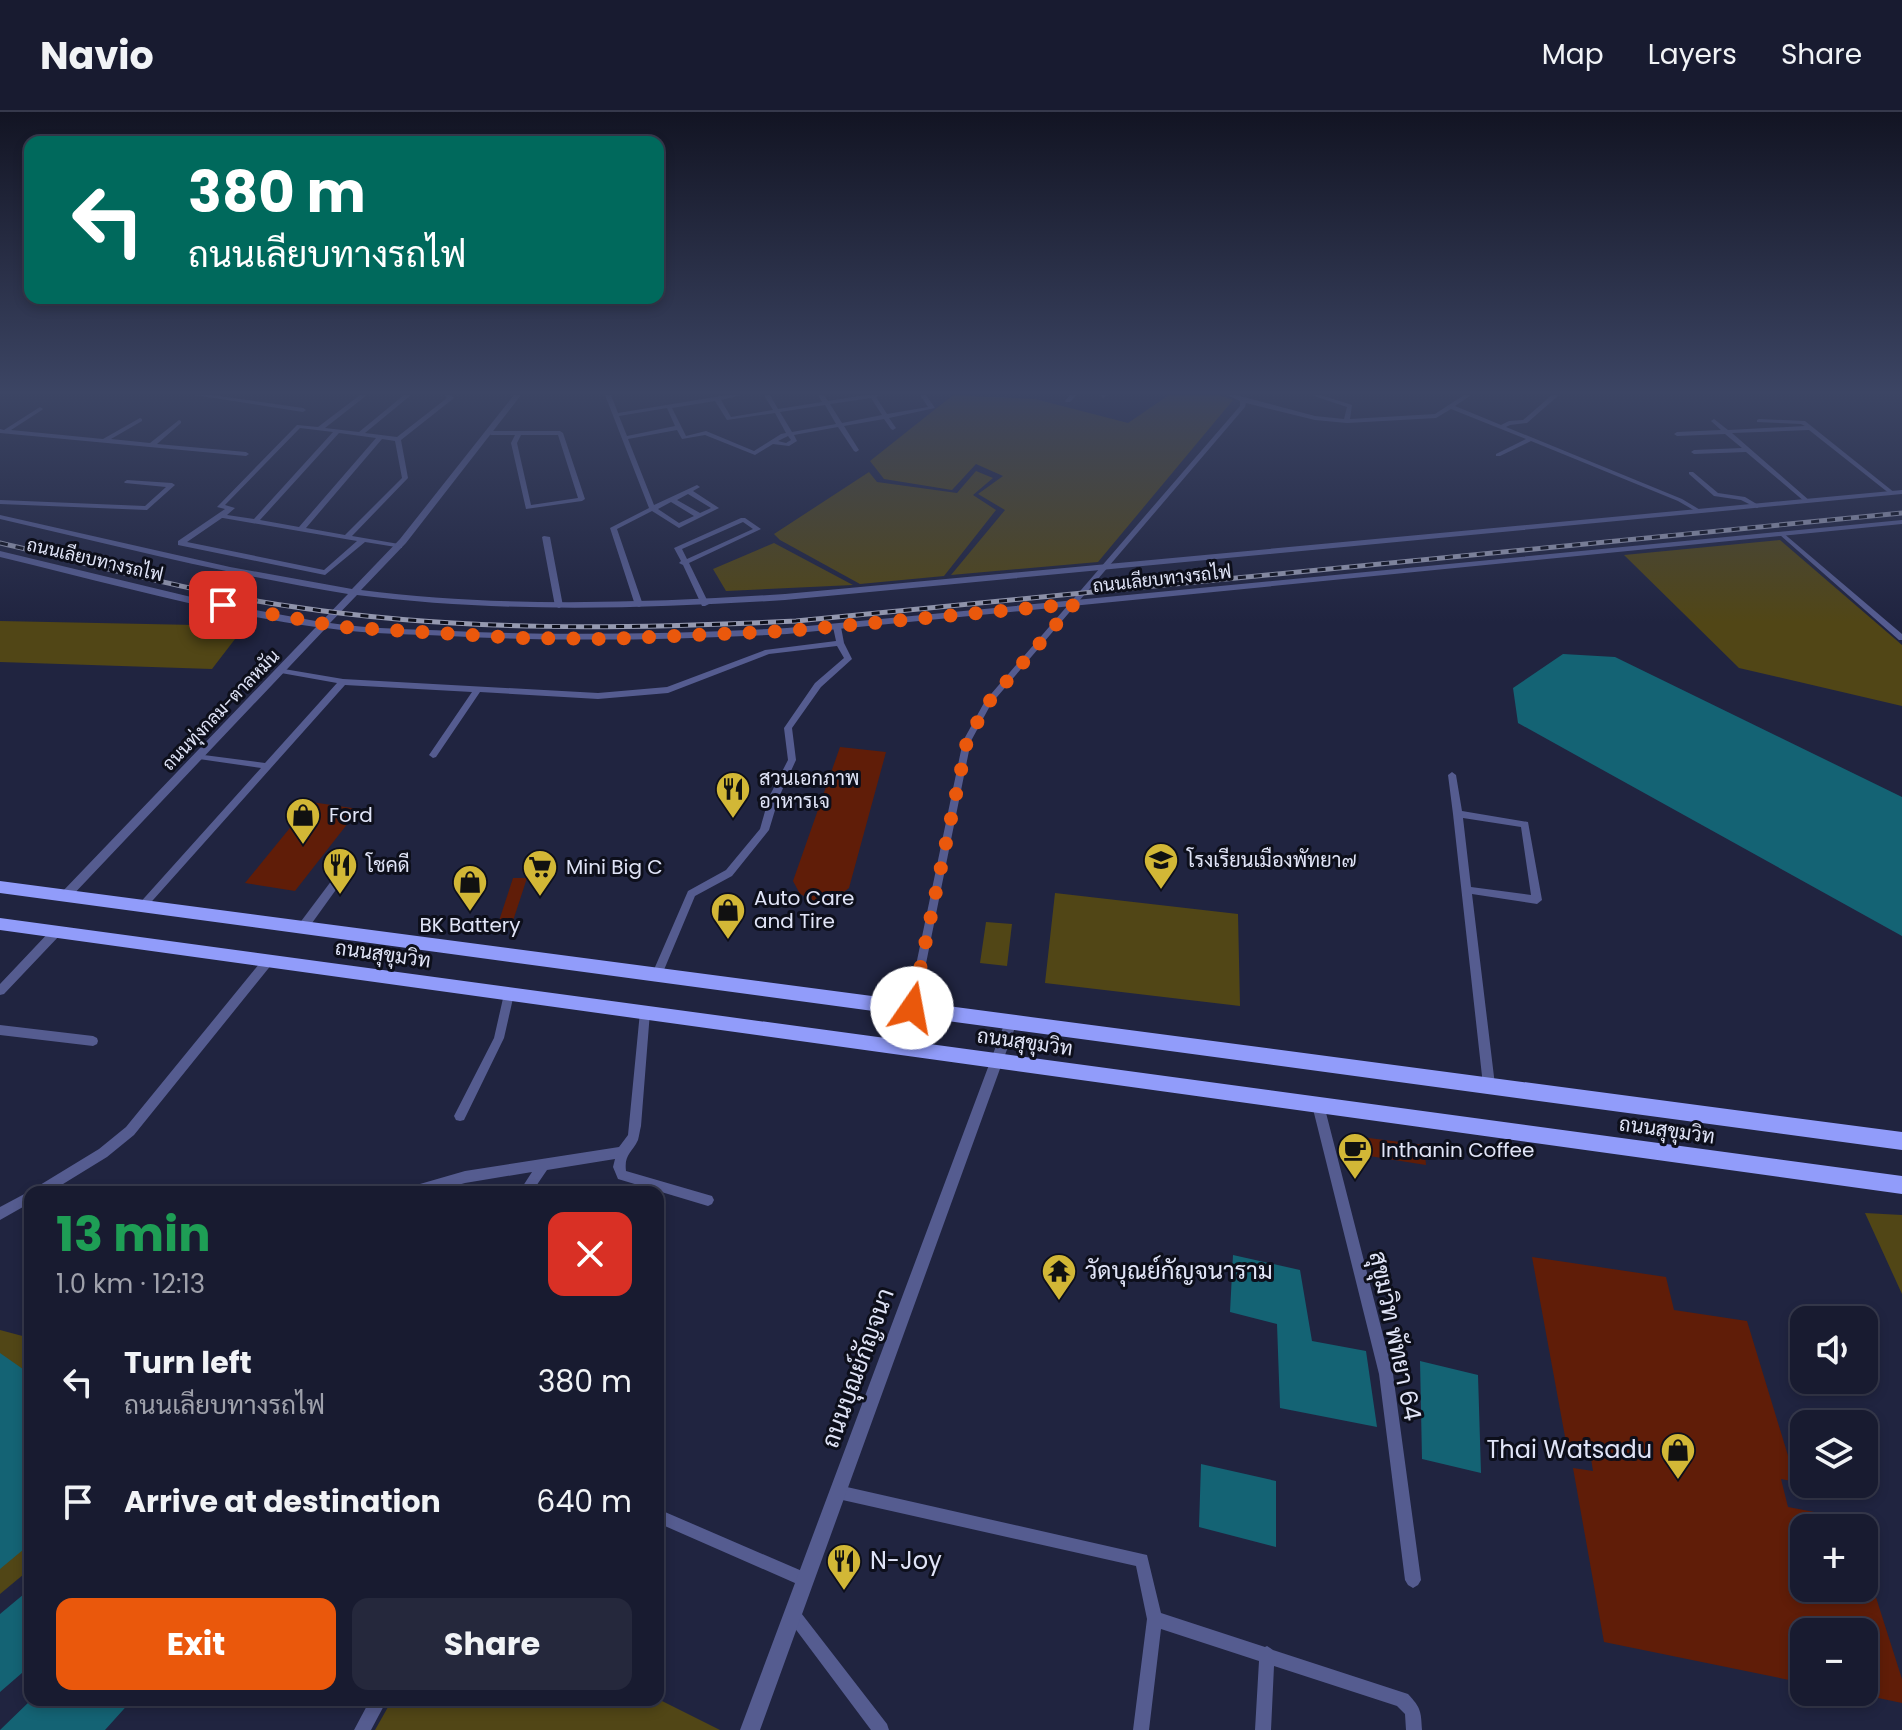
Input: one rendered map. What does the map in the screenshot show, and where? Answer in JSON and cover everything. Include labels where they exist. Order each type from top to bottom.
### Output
[{"type":"highway","name":"ถนนสุขุมวิท","points":[[0,887],[1902,1141]]},
{"type":"highway","name":"ถนนสุขุมวิท","points":[[0,924],[1902,1185]]},
{"type":"street","points":[[256,471],[220,507],[232,508],[181,543],[325,573],[364,539]]},
{"type":"street","points":[[256,521],[302,471]]},
{"type":"street","points":[[301,529],[351,471]]},
{"type":"street","points":[[348,536],[405,478],[404,471]]},
{"type":"street","name":"ถนนทุ่งกลม-ตาลหมัน","points":[[66,895],[357,592],[461,471]]},
{"type":"street","points":[[520,471],[528,508],[582,499],[573,471]]},
{"type":"street","points":[[637,471],[652,508],[679,526],[716,508],[688,491]]},
{"type":"street","points":[[912,1008],[967,741],[988,703],[1187,471]]},
{"type":"street","points":[[1605,471],[1699,511]]},
{"type":"street","points":[[1771,471],[1807,501]]},
{"type":"street","points":[[1869,471],[1897,492]]},
{"type":"street","points":[[1691,473],[1716,495],[1743,498],[1757,506]]},
{"type":"street","points":[[0,502],[147,508],[172,485],[127,482]]},
{"type":"street","points":[[639,605],[613,528],[697,487]]},
{"type":"street","name":"ถนนเลียบทางรถไฟ","points":[[0,517],[237,571],[357,592],[458,603],[639,605],[705,604],[1897,492]]},
{"type":"street","points":[[671,499],[699,516]]},
{"type":"street","points":[[223,516],[401,544]]},
{"type":"street","points":[[683,563],[758,529],[743,519],[677,550],[683,563],[705,604]]},
{"type":"street","name":"ถนนเลียบทางรถไฟ","points":[[0,554],[197,600],[325,625],[520,638],[592,639],[693,637],[837,627],[1902,522]]},
{"type":"street","points":[[1782,534],[1902,638]]},
{"type":"street","points":[[546,537],[559,606]]},
{"type":"street","points":[[657,974],[691,894],[729,873],[764,830],[774,797],[792,760],[788,728],[818,685],[848,659],[837,627]]},
{"type":"street","points":[[281,670],[343,682],[598,696],[668,690],[768,652],[840,643]]},
{"type":"street","points":[[142,906],[343,682]]},
{"type":"street","points":[[433,755],[477,690]]},
{"type":"street","points":[[199,756],[267,766]]},
{"type":"street","points":[[1452,775],[1489,1085]]},
{"type":"street","points":[[1458,814],[1525,824],[1537,900],[1467,890]]},
{"type":"street","points":[[303,927],[350,863]]},
{"type":"street","points":[[0,991],[56,932]]},
{"type":"street","points":[[49,1186],[103,1153],[130,1131],[268,961]]},
{"type":"street","points":[[460,1116],[499,1038],[509,994]]},
{"type":"street","points":[[645,1012],[635,1126],[633,1137],[622,1152],[619,1170],[622,1175],[660,1186]]},
{"type":"street","name":"ถนนบุณย์กัญจนา","points":[[750,1730],[1011,1022]]},
{"type":"street","points":[[0,1030],[93,1041]]},
{"type":"street","name":"สุขุมวิท พัทยา 64","points":[[1318,1105],[1386,1374],[1413,1580]]},
{"type":"street","points":[[434,1186],[465,1177],[622,1152]]},
{"type":"street","points":[[529,1186],[544,1165]]},
{"type":"street","points":[[664,1187],[708,1200]]},
{"type":"street","points":[[0,1214],[24,1200]]},
{"type":"street","points":[[838,1492],[1142,1560],[1155,1619],[1141,1730]]},
{"type":"street","points":[[664,1519],[804,1579]]},
{"type":"street","points":[[792,1613],[881,1730]]},
{"type":"street","points":[[1155,1619],[1406,1702],[1413,1711],[1414,1730]]},
{"type":"street","points":[[1263,1730],[1267,1654]]},
{"type":"street","points":[[362,1730],[376,1706]]},
{"type":"shaded area","points":[[877,471],[970,471],[952,490],[884,479]]},
{"type":"shaded area","points":[[976,471],[993,478],[973,495],[996,510],[944,576],[860,584],[774,534],[869,472],[877,482],[957,493]]},
{"type":"shaded area","points":[[991,471],[1174,471],[1098,562],[951,575],[1005,510],[978,494],[1003,476]]},
{"type":"shaded area","points":[[1780,540],[1902,645],[1902,706],[1739,668],[1624,555]]},
{"type":"shaded area","points":[[774,543],[853,585],[726,591],[713,569]]},
{"type":"shaded area","points":[[0,621],[245,626],[212,669],[0,662]]},
{"type":"shaded area","points":[[1563,654],[1615,657],[1902,797],[1902,936],[1518,723],[1513,688]]},
{"type":"shaded area","points":[[1055,893],[1238,914],[1240,1006],[1045,983]]},
{"type":"shaded area","points":[[986,922],[1012,924],[1007,966],[980,963]]},
{"type":"shaded area","points":[[1865,1213],[1902,1215],[1902,1294]]},
{"type":"shaded area","points":[[1233,1255],[1300,1270],[1312,1341],[1366,1351],[1377,1427],[1280,1408],[1277,1324],[1230,1312]]},
{"type":"shaded area","points":[[0,1330],[24,1336],[24,1574],[0,1594]]},
{"type":"shaded area","points":[[0,1353],[24,1370],[24,1549],[0,1569]]},
{"type":"shaded area","points":[[1420,1361],[1478,1375],[1481,1473],[1422,1459]]},
{"type":"shaded area","points":[[1201,1464],[1276,1481],[1276,1547],[1199,1527]]},
{"type":"shaded area","points":[[24,1594],[24,1671],[0,1692],[0,1614]]},
{"type":"shaded area","points":[[664,1702],[720,1730],[375,1730],[389,1706],[664,1706]]},
{"type":"shaded area","points":[[25,1706],[127,1706],[105,1730],[0,1730]]},
{"type":"building","points":[[840,747],[886,752],[849,888],[835,899],[816,902],[800,894],[793,881]]},
{"type":"building","name":"Ford","points":[[311,802],[359,809],[295,891],[245,883]]},
{"type":"building","points":[[513,878],[527,878],[511,927],[497,927]]},
{"type":"building","points":[[1361,1137],[1424,1145],[1426,1165],[1363,1155]]},
{"type":"building","name":"Thai Watsadu","points":[[1532,1257],[1666,1277],[1674,1310],[1747,1321],[1790,1462],[1790,1481],[1781,1479],[1788,1507],[1825,1514],[1790,1514],[1790,1602],[1877,1602],[1902,1679],[1902,1703],[1878,1698],[1878,1618],[1790,1618],[1790,1680],[1604,1642],[1573,1468],[1593,1471],[1589,1446],[1566,1442]]},
{"type":"railway","points":[[0,543],[147,578],[295,607],[482,625],[608,627],[796,621],[1902,513]]},
{"type":"place","name":"สวนเอกภาพ อาหารเจ","points":[[733,820]]},
{"type":"place","name":"Ford","points":[[303,846]]},
{"type":"place","name":"โรงเรียนเมืองพัทยา๗","points":[[1161,891]]},
{"type":"place","name":"โชคดี","points":[[340,896]]},
{"type":"place","name":"Mini Big C","points":[[540,898]]},
{"type":"place","name":"BK Battery","points":[[470,913]]},
{"type":"place","name":"Auto Care and Tire","points":[[728,941]]},
{"type":"place","name":"Inthanin Coffee","points":[[1355,1181]]},
{"type":"place","name":"วัดบุณย์กัญจนาราม","points":[[1059,1302]]},
{"type":"place","name":"Thai Watsadu","points":[[1678,1481]]},
{"type":"place","name":"N-Joy","points":[[844,1592]]},
{"type":"route","points":[[223,605],[341,627],[520,638],[606,639],[787,631],[1074,604],[988,703],[967,741],[912,1008]]}]
